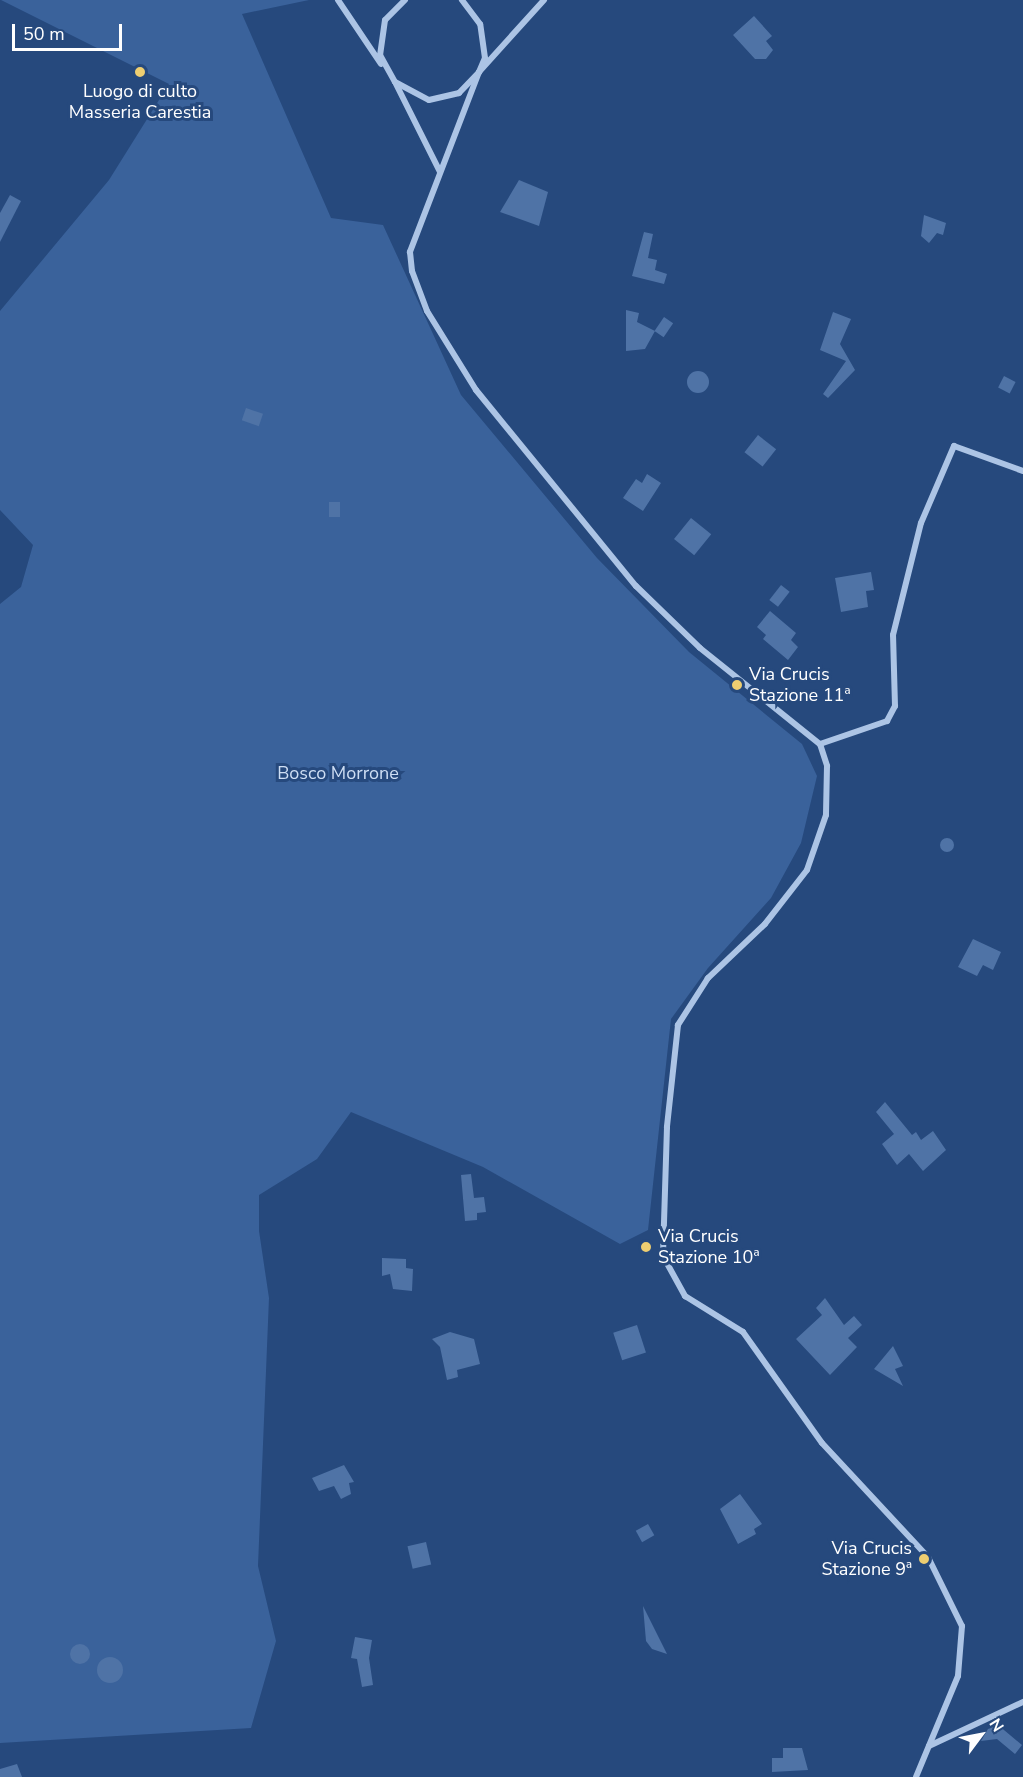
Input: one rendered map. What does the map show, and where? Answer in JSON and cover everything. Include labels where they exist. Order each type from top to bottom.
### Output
[{"type":"street","points":[[338,0],[395,82],[440,172]]},
{"type":"street","points":[[387,72],[379,37],[385,20],[405,0]]},
{"type":"street","points":[[464,0],[475,12],[484,41],[479,72],[410,252],[412,272],[427,312],[476,390],[636,586],[700,648],[805,726],[820,744],[827,766],[826,816],[807,870],[765,924],[708,978],[678,1025],[666,1127],[663,1256],[686,1296],[743,1332],[822,1443],[928,1557],[962,1626],[958,1676],[916,1777]]},
{"type":"street","points":[[395,82],[429,100],[459,93],[544,0]]},
{"type":"street","points":[[820,744],[887,721],[895,706],[893,635],[921,523],[954,446],[1023,471]]},
{"type":"street","points":[[929,1746],[1023,1702]]},
{"type":"green space","name":"Bosco Morrone","points":[[1,0],[309,0],[242,14],[331,218],[383,225],[461,395],[597,558],[689,652],[802,744],[817,776],[801,843],[771,898],[708,968],[671,1019],[648,1230],[620,1244],[483,1167],[351,1112],[317,1159],[259,1195],[259,1231],[269,1298],[258,1566],[276,1641],[251,1728],[0,1743],[0,604],[21,587],[33,545],[0,510],[0,311],[109,180],[169,84]]},
{"type":"building","points":[[754,16],[772,36],[766,41],[773,50],[766,59],[755,59],[733,35]]},
{"type":"building","points":[[519,180],[548,192],[539,226],[500,212]]},
{"type":"building","points":[[10,195],[21,201],[0,242],[0,213]]},
{"type":"building","points":[[924,215],[946,223],[943,235],[937,233],[929,243],[921,236]]},
{"type":"building","points":[[644,232],[653,234],[648,258],[657,260],[655,270],[667,274],[664,284],[632,276]]},
{"type":"building","points":[[626,310],[639,313],[637,322],[655,331],[645,349],[626,351]]},
{"type":"building","points":[[833,312],[851,319],[840,344],[855,370],[828,398],[823,394],[846,361],[820,350]]},
{"type":"building","points":[[664,317],[673,323],[664,337],[654,331]]},
{"type":"building","points":[[694,371],[702,371],[709,378],[709,386],[702,393],[694,393],[687,386],[687,378]]},
{"type":"building","points":[[1004,376],[1016,382],[1010,393],[998,388]]},
{"type":"building","points":[[246,408],[263,414],[259,426],[242,420]]},
{"type":"building","points":[[758,435],[776,449],[763,466],[744,452]]},
{"type":"building","points":[[647,474],[661,483],[643,511],[623,498],[636,479],[642,483]]},
{"type":"building","points":[[329,502],[340,502],[340,517],[329,517]]},
{"type":"building","points":[[691,518],[711,534],[694,555],[674,539]]},
{"type":"building","points":[[871,572],[874,590],[866,591],[868,607],[841,612],[835,578]]},
{"type":"building","points":[[781,585],[790,592],[778,607],[769,600]]},
{"type":"building","points":[[770,611],[796,633],[791,640],[798,647],[788,660],[763,639],[766,635],[757,627]]},
{"type":"building","points":[[944,838],[950,838],[954,845],[950,852],[944,852],[940,848],[940,842]]},
{"type":"building","points":[[973,939],[1001,952],[993,970],[983,965],[977,976],[958,967]]},
{"type":"building","points":[[885,1102],[912,1135],[916,1132],[921,1140],[933,1131],[946,1150],[923,1171],[909,1154],[897,1165],[882,1144],[894,1134],[876,1112]]},
{"type":"building","points":[[471,1174],[474,1198],[484,1197],[486,1212],[477,1213],[477,1220],[465,1221],[461,1175]]},
{"type":"building","points":[[382,1258],[406,1259],[406,1268],[413,1269],[412,1291],[393,1289],[390,1274],[382,1276]]},
{"type":"building","points":[[825,1298],[844,1325],[854,1316],[862,1325],[848,1338],[857,1347],[830,1375],[796,1339],[822,1315],[816,1308]]},
{"type":"building","points":[[637,1325],[646,1353],[622,1360],[613,1333]]},
{"type":"building","points":[[450,1332],[474,1339],[480,1364],[457,1370],[458,1377],[447,1380],[440,1347],[432,1339]]},
{"type":"building","points":[[893,1346],[903,1366],[895,1369],[903,1386],[874,1369]]},
{"type":"building","points":[[344,1465],[354,1482],[349,1483],[351,1494],[341,1499],[334,1486],[319,1491],[312,1478]]},
{"type":"building","points":[[740,1494],[762,1524],[754,1529],[756,1534],[738,1544],[720,1509]]},
{"type":"building","points":[[648,1524],[654,1535],[642,1542],[636,1531]]},
{"type":"building","points":[[426,1542],[431,1564],[413,1569],[407,1546]]},
{"type":"building","points":[[643,1606],[667,1654],[652,1649],[646,1641]]},
{"type":"building","points":[[355,1637],[372,1640],[369,1658],[373,1685],[362,1687],[357,1659],[351,1658]]},
{"type":"building","points":[[76,1644],[84,1644],[90,1650],[90,1658],[84,1664],[76,1664],[70,1658],[70,1650]]},
{"type":"building","points":[[110,1657],[119,1661],[123,1670],[119,1679],[110,1683],[101,1679],[97,1670],[101,1661]]},
{"type":"building","points":[[998,1725],[1022,1745],[1015,1754],[997,1739],[981,1741],[988,1729]]},
{"type":"building","points":[[783,1748],[802,1748],[808,1770],[772,1772],[772,1758],[783,1758]]},
{"type":"building","points":[[17,1764],[22,1777],[0,1777],[0,1769]]},
{"type":"place","name":"Luogo di culto Masseria Carestia","points":[[140,72]]},
{"type":"place","name":"Via Crucis Stazione 11ª","points":[[737,685]]},
{"type":"place","name":"Via Crucis Stazione 10ª","points":[[646,1247]]},
{"type":"place","name":"Via Crucis Stazione 9ª","points":[[924,1559]]}]
